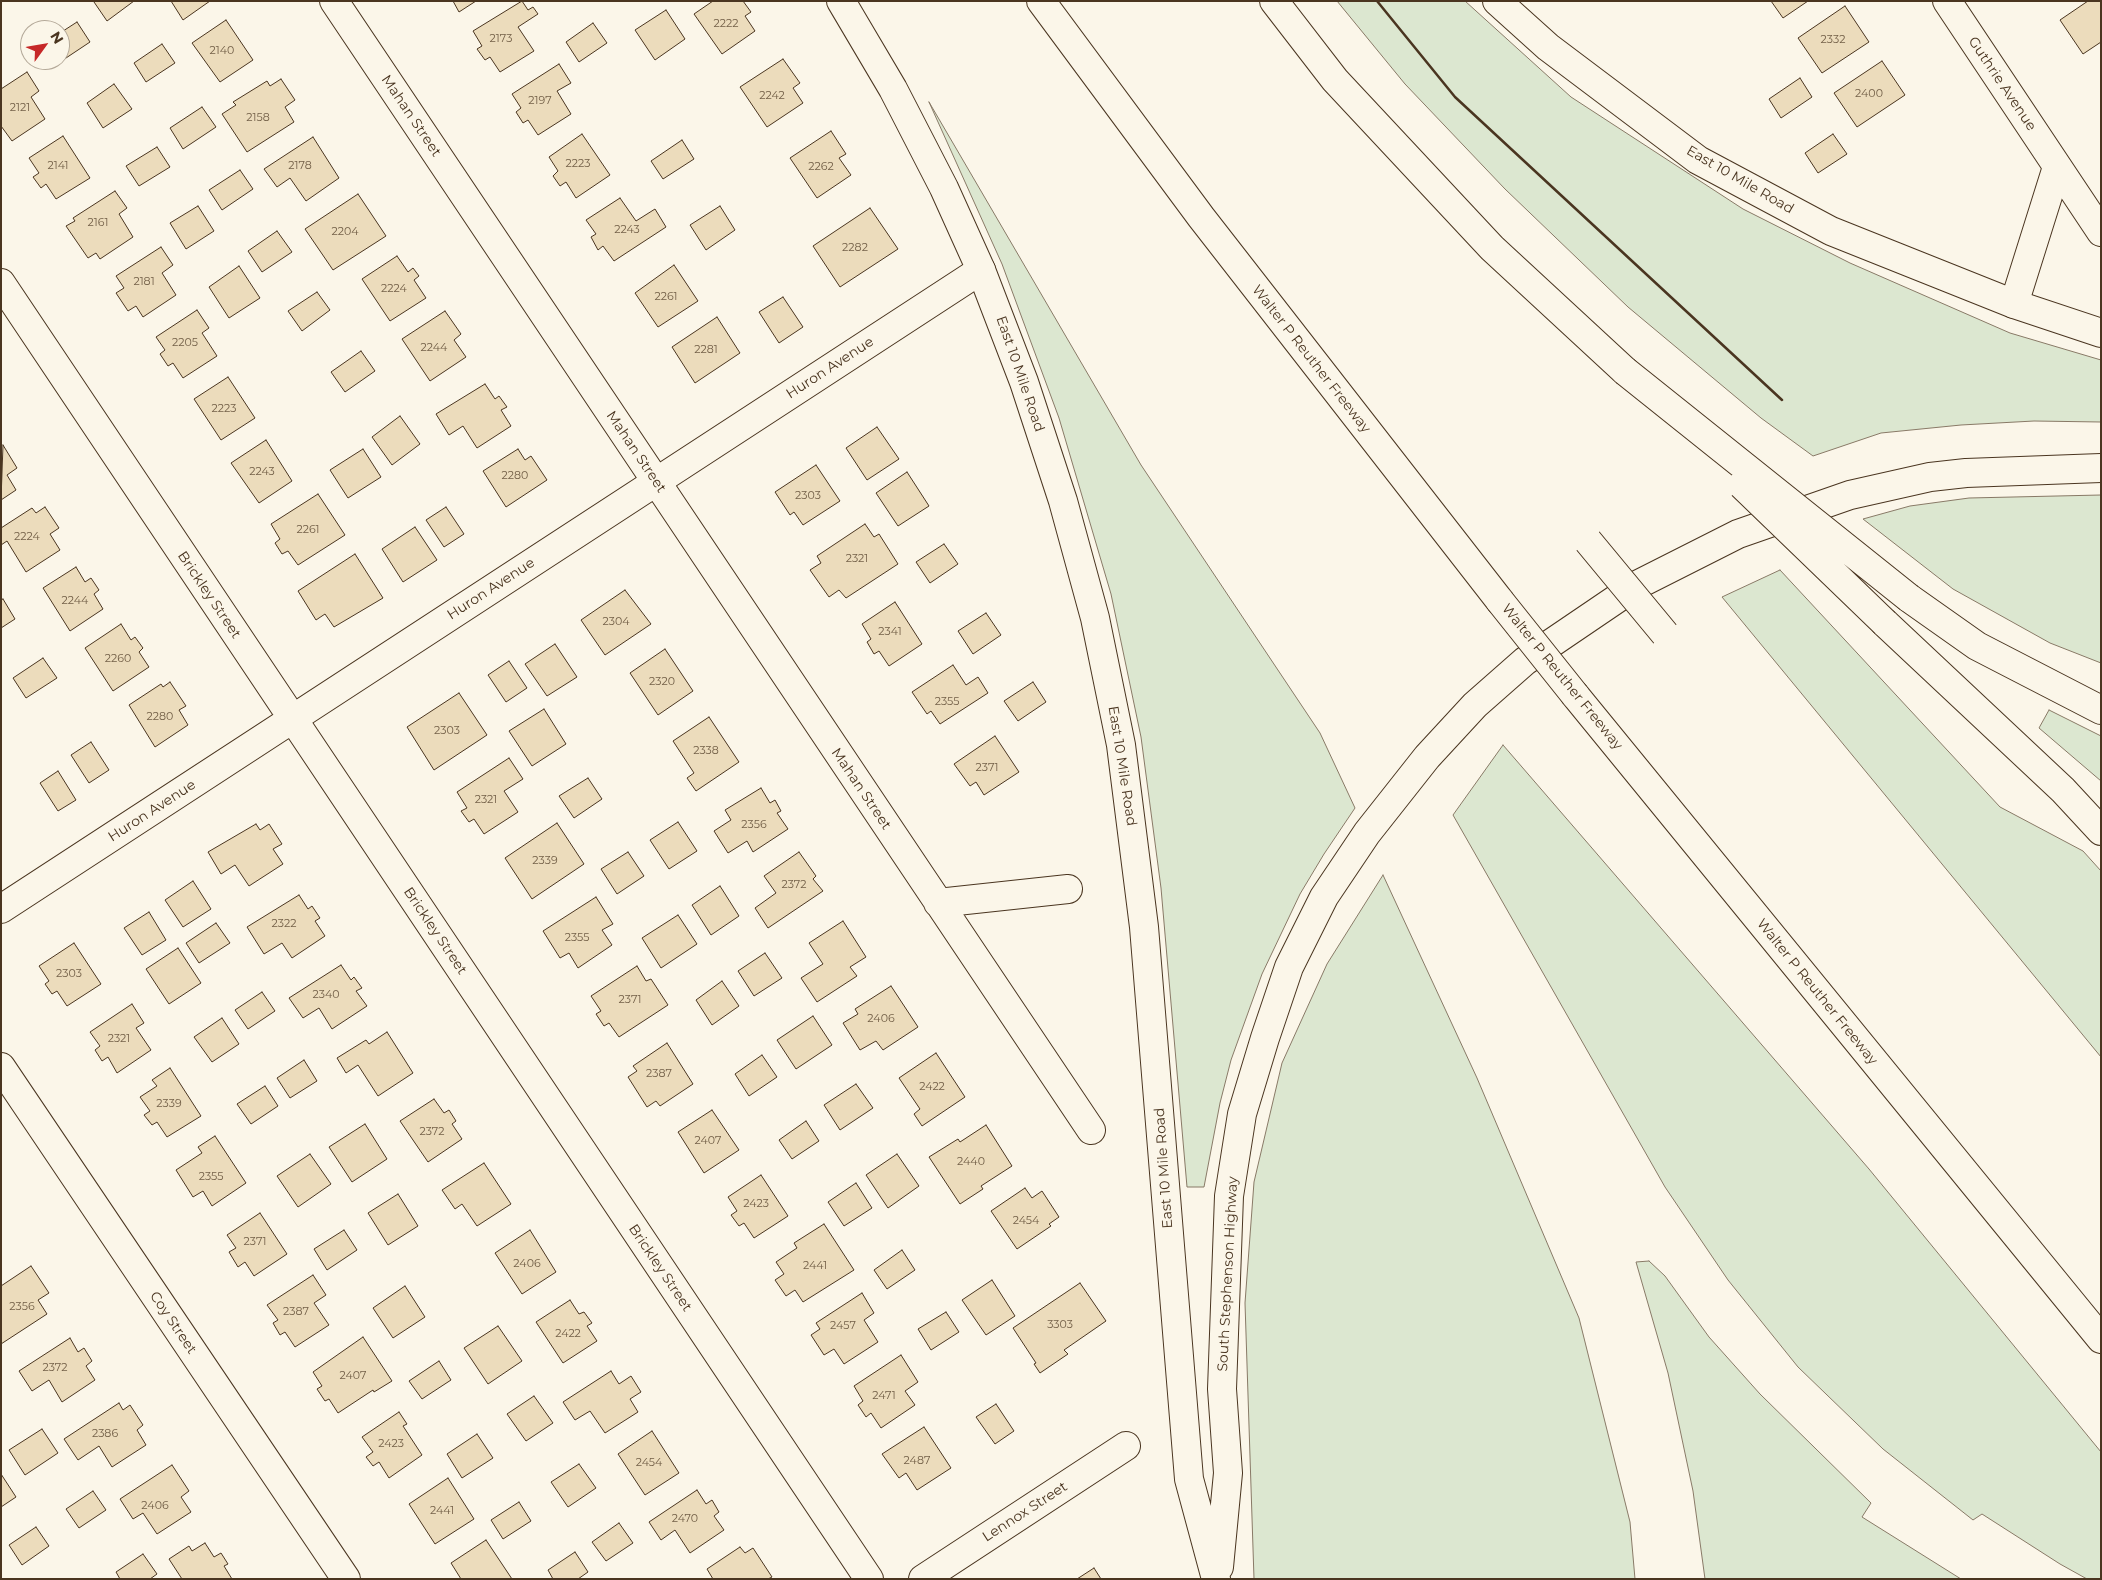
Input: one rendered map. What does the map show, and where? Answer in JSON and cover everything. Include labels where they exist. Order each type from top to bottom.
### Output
[{"type":"main road","name":"Mahan Street","points":[[334,1],[1091,1130]]},
{"type":"main road","name":"East 10 Mile Road","points":[[841,1],[898,98],[959,217],[981,270],[1020,373],[1063,501],[1095,618],[1121,745],[1144,927],[1189,1479],[1217,1579]]},
{"type":"main road","name":"Walter P Reuther Freeway","points":[[1041,1],[1201,217],[1500,601],[2101,1339]]},
{"type":"main road","points":[[1274,1],[1335,80],[1492,248],[1625,371],[1885,623],[2064,790],[2101,831]]},
{"type":"main road","name":"East 10 Mile Road","points":[[1497,1],[1548,47],[1698,160],[1831,231],[2014,304]]},
{"type":"main road","name":"Guthrie Avenue","points":[[1947,1],[2101,232]]},
{"type":"main road","points":[[2057,167],[2014,304],[2101,333]]},
{"type":"main road","name":"Huron Avenue","points":[[1,909],[981,270]]},
{"type":"main road","name":"Brickley Street","points":[[1,283],[868,1579]]},
{"type":"main road","points":[[1625,371],[1909,598],[1977,646],[2101,710]]},
{"type":"main road","name":"South Stephenson Highway","points":[[1217,1579],[1228,1473],[1222,1389],[1230,1196],[1242,1114],[1264,1038],[1289,967],[1324,897],[1367,833],[1426,757],[1474,705],[1525,660],[1637,585],[1738,534],[1850,495],[1930,476],[2101,468]]},
{"type":"main road","points":[[1588,541],[1665,634]]},
{"type":"main road","points":[[938,903],[1068,889]]},
{"type":"main road","name":"Coy Street","points":[[1,1067],[346,1579]]},
{"type":"main road","name":"Lennox Street","points":[[923,1579],[1126,1446]]},
{"type":"green space","points":[[1337,1],[1465,1],[1571,97],[1743,209],[1850,263],[2010,333],[2101,360],[2101,422],[2034,421],[1961,425],[1881,433],[1813,456],[1761,418],[1628,307],[1505,189],[1405,84]]},
{"type":"green space","points":[[929,102],[1141,465],[1320,733],[1355,808],[1300,894],[1262,974],[1231,1060],[1220,1103],[1204,1187],[1187,1187],[1161,888],[1141,737],[1111,594],[1059,418],[1002,264]]},
{"type":"green space","points":[[2101,495],[2101,663],[2050,643],[1953,589],[1863,519],[1910,506],[1969,498]]},
{"type":"green space","points":[[1780,570],[2000,807],[2083,851],[2101,871],[2101,1057],[1722,597]]},
{"type":"green space","points":[[2049,710],[2101,736],[2101,781],[2039,728]]},
{"type":"green space","points":[[1503,745],[1869,1169],[2101,1452],[2101,1579],[2087,1579],[1982,1514],[1973,1520],[1883,1449],[1798,1367],[1728,1280],[1665,1187],[1453,815]]},
{"type":"green space","points":[[1383,875],[1477,1078],[1579,1318],[1630,1522],[1635,1579],[1254,1579],[1245,1303],[1254,1182],[1282,1063],[1327,964]]},
{"type":"green space","points":[[1649,1261],[1665,1276],[1709,1337],[1760,1394],[1871,1503],[1862,1517],[1961,1579],[1705,1579],[1693,1491],[1668,1373],[1636,1262]]},
{"type":"building","points":[[95,1],[134,1],[107,21],[94,2]]},
{"type":"building","points":[[171,1],[210,1],[183,20]]},
{"type":"building","points":[[453,1],[476,1],[459,12]]},
{"type":"building","points":[[522,1],[528,10],[533,7],[538,14],[518,27],[534,51],[500,72],[490,57],[485,60],[477,49],[482,46],[473,31]]},
{"type":"building","points":[[713,1],[743,1],[751,12],[745,16],[755,31],[722,54],[694,14]]},
{"type":"building","points":[[1771,1],[1808,1],[1783,18]]},
{"type":"building","points":[[2088,1],[2101,1],[2101,42],[2083,54],[2060,20]]},
{"type":"building","points":[[1845,6],[1869,42],[1822,73],[1798,38]]},
{"type":"building","points":[[666,10],[685,39],[655,60],[635,30]]},
{"type":"building","points":[[226,20],[253,60],[220,82],[192,43]]},
{"type":"building","points":[[77,22],[90,42],[70,55],[70,27]]},
{"type":"building","points":[[593,23],[607,43],[579,62],[566,42]]},
{"type":"building","points":[[162,44],[175,63],[146,82],[134,63]]},
{"type":"building","points":[[783,59],[800,83],[793,88],[803,103],[767,127],[740,87]]},
{"type":"building","points":[[1882,61],[1905,95],[1857,127],[1834,93]]},
{"type":"building","points":[[559,64],[571,83],[557,91],[571,114],[538,135],[528,120],[523,123],[516,112],[521,108],[512,94]]},
{"type":"building","points":[[27,72],[39,91],[31,97],[45,119],[12,141],[1,126],[1,89]]},
{"type":"building","points":[[1800,78],[1812,97],[1781,118],[1769,99]]},
{"type":"building","points":[[281,79],[295,100],[285,107],[294,122],[247,152],[222,114],[236,105],[233,102],[267,81],[270,86]]},
{"type":"building","points":[[114,84],[132,109],[103,128],[87,103]]},
{"type":"building","points":[[202,107],[216,127],[183,149],[170,128]]},
{"type":"building","points":[[831,131],[846,154],[839,158],[851,175],[817,198],[790,158]]},
{"type":"building","points":[[582,134],[610,175],[576,198],[566,182],[560,186],[553,176],[558,171],[549,157]]},
{"type":"building","points":[[1833,134],[1847,154],[1818,173],[1805,153]]},
{"type":"building","points":[[63,136],[90,178],[56,199],[46,184],[41,188],[33,177],[39,173],[29,158]]},
{"type":"building","points":[[313,137],[339,178],[306,201],[290,178],[277,187],[264,169]]},
{"type":"building","points":[[682,140],[694,159],[663,179],[651,161]]},
{"type":"building","points":[[157,147],[170,167],[139,186],[126,166]]},
{"type":"building","points":[[240,170],[253,189],[222,210],[209,190]]},
{"type":"building","points":[[115,191],[127,208],[119,214],[133,237],[100,259],[96,253],[88,258],[66,226],[75,221],[73,218]]},
{"type":"building","points":[[358,194],[386,236],[333,270],[305,229]]},
{"type":"building","points":[[620,198],[636,221],[655,209],[666,227],[614,261],[603,246],[598,250],[591,237],[596,234],[586,220]]},
{"type":"building","points":[[198,206],[214,231],[186,249],[170,223]]},
{"type":"building","points":[[720,206],[735,230],[706,250],[690,225]]},
{"type":"building","points":[[870,208],[898,249],[840,287],[813,246]]},
{"type":"building","points":[[277,231],[292,252],[262,272],[248,251]]},
{"type":"building","points":[[161,247],[173,265],[162,273],[176,295],[143,317],[136,306],[128,311],[116,293],[124,288],[116,276]]},
{"type":"building","points":[[397,256],[408,272],[413,268],[419,276],[414,280],[426,298],[390,321],[362,279]]},
{"type":"building","points":[[674,265],[698,301],[658,327],[635,293]]},
{"type":"building","points":[[239,266],[260,298],[229,318],[209,287]]},
{"type":"building","points":[[317,292],[330,310],[302,331],[288,311]]},
{"type":"building","points":[[783,297],[803,327],[779,343],[759,312]]},
{"type":"building","points":[[197,310],[209,328],[202,333],[217,356],[183,378],[173,363],[168,366],[160,354],[165,350],[156,337]]},
{"type":"building","points":[[445,311],[461,334],[454,340],[466,357],[430,381],[402,339]]},
{"type":"building","points":[[717,317],[740,353],[695,383],[672,347]]},
{"type":"building","points":[[361,351],[375,371],[345,392],[331,372]]},
{"type":"building","points":[[228,377],[255,418],[221,440],[194,399]]},
{"type":"building","points":[[485,384],[495,399],[499,396],[507,407],[501,410],[511,426],[477,448],[463,426],[449,435],[436,414]]},
{"type":"building","points":[[400,416],[420,444],[392,465],[372,437]]},
{"type":"building","points":[[877,427],[899,459],[867,480],[846,448]]},
{"type":"building","points":[[266,440],[292,481],[259,503],[231,463]]},
{"type":"building","points":[[3,445],[17,468],[7,475],[16,490],[1,500]]},
{"type":"building","points":[[363,449],[381,477],[348,498],[330,470]]},
{"type":"building","points":[[518,449],[525,460],[531,456],[547,480],[506,507],[483,471]]},
{"type":"building","points":[[816,465],[840,501],[803,525],[794,512],[790,515],[775,492]]},
{"type":"building","points":[[907,472],[929,506],[898,526],[876,493]]},
{"type":"building","points":[[318,494],[345,535],[298,565],[288,551],[282,554],[275,543],[280,539],[271,524]]},
{"type":"building","points":[[45,507],[59,528],[50,534],[60,550],[26,572],[7,541],[1,545],[1,528],[32,508],[36,513]]},
{"type":"building","points":[[446,507],[464,534],[444,547],[426,520]]},
{"type":"building","points":[[865,524],[874,537],[879,534],[898,564],[846,598],[839,590],[829,597],[810,570],[821,563],[817,556]]},
{"type":"building","points":[[415,527],[437,560],[403,582],[382,549]]},
{"type":"building","points":[[944,544],[958,564],[930,583],[916,562]]},
{"type":"building","points":[[355,554],[383,598],[334,627],[325,614],[316,620],[298,591]]},
{"type":"building","points":[[76,567],[85,582],[91,578],[99,590],[94,594],[103,609],[70,631],[43,588]]},
{"type":"building","points":[[625,590],[651,624],[605,655],[581,620]]},
{"type":"building","points":[[3,599],[15,619],[1,628],[1,600]]},
{"type":"building","points":[[895,602],[922,644],[889,666],[879,651],[874,654],[867,642],[871,639],[862,624]]},
{"type":"building","points":[[986,613],[1001,635],[973,654],[958,631]]},
{"type":"building","points":[[121,624],[131,640],[135,637],[143,648],[139,652],[149,667],[113,691],[85,648]]},
{"type":"building","points":[[555,644],[577,677],[547,696],[525,664]]},
{"type":"building","points":[[665,649],[693,691],[658,715],[630,673]]},
{"type":"building","points":[[43,658],[57,678],[26,698],[13,678]]},
{"type":"building","points":[[509,661],[527,688],[506,702],[488,675]]},
{"type":"building","points":[[953,665],[966,685],[978,677],[988,693],[940,724],[931,711],[927,714],[912,692]]},
{"type":"building","points":[[170,682],[186,706],[179,710],[188,725],[155,747],[129,705],[161,684],[163,687]]},
{"type":"building","points":[[1033,682],[1046,702],[1018,721],[1004,701]]},
{"type":"building","points":[[459,693],[487,735],[434,770],[407,727]]},
{"type":"building","points":[[544,709],[566,744],[532,766],[509,731]]},
{"type":"building","points":[[709,717],[739,762],[696,791],[687,778],[694,773],[673,741]]},
{"type":"building","points":[[995,736],[1019,772],[984,795],[976,782],[970,786],[954,764]]},
{"type":"building","points":[[91,742],[109,770],[89,783],[71,755]]},
{"type":"building","points":[[509,758],[523,779],[504,791],[518,812],[484,834],[474,819],[469,822],[461,811],[467,808],[457,792]]},
{"type":"building","points":[[58,771],[76,800],[58,811],[40,783]]},
{"type":"building","points":[[588,778],[602,799],[574,818],[559,796]]},
{"type":"building","points":[[761,788],[770,803],[775,800],[781,811],[777,813],[788,829],[753,852],[747,841],[728,853],[714,831],[731,820],[725,810]]},
{"type":"building","points":[[678,822],[697,851],[669,869],[650,840]]},
{"type":"building","points":[[557,823],[584,864],[532,899],[505,858]]},
{"type":"building","points":[[256,824],[260,830],[269,824],[282,844],[273,849],[283,864],[249,886],[235,865],[221,874],[208,852]]},
{"type":"building","points":[[628,852],[644,876],[617,894],[601,869]]},
{"type":"building","points":[[799,852],[816,876],[813,879],[823,891],[768,928],[755,908],[776,893],[764,876]]},
{"type":"building","points":[[193,881],[211,909],[183,927],[165,900]]},
{"type":"building","points":[[720,886],[739,916],[711,935],[692,905]]},
{"type":"building","points":[[299,895],[308,909],[312,906],[320,918],[315,921],[325,936],[292,958],[282,943],[264,954],[247,927]]},
{"type":"building","points":[[596,897],[613,924],[602,930],[612,945],[578,968],[569,953],[560,958],[543,931]]},
{"type":"building","points":[[149,912],[166,940],[142,955],[124,928]]},
{"type":"building","points":[[678,915],[697,944],[661,968],[642,938]]},
{"type":"building","points":[[843,921],[866,957],[850,967],[857,976],[817,1002],[801,978],[823,964],[809,943]]},
{"type":"building","points":[[216,923],[230,943],[199,963],[186,943]]},
{"type":"building","points":[[74,943],[101,984],[67,1006],[57,991],[52,994],[45,984],[49,981],[39,966]]},
{"type":"building","points":[[178,948],[201,983],[169,1004],[146,969]]},
{"type":"building","points":[[765,953],[782,978],[754,996],[738,971]]},
{"type":"building","points":[[341,965],[351,980],[354,977],[362,988],[356,991],[367,1006],[332,1029],[319,1008],[303,1018],[289,998]]},
{"type":"building","points":[[637,966],[646,981],[651,979],[668,1005],[619,1037],[609,1023],[604,1026],[596,1014],[601,1011],[591,996]]},
{"type":"building","points":[[722,981],[739,1006],[712,1025],[696,1000]]},
{"type":"building","points":[[891,986],[918,1027],[883,1050],[876,1041],[860,1050],[843,1023],[858,1014],[855,1009]]},
{"type":"building","points":[[262,992],[275,1011],[248,1029],[235,1010]]},
{"type":"building","points":[[132,1004],[144,1023],[136,1028],[151,1050],[117,1073],[108,1057],[102,1061],[95,1050],[100,1046],[90,1032]]},
{"type":"building","points":[[813,1016],[832,1045],[796,1069],[777,1040]]},
{"type":"building","points":[[222,1018],[239,1044],[212,1062],[194,1037]]},
{"type":"building","points":[[387,1032],[413,1073],[378,1096],[358,1065],[346,1073],[337,1058],[366,1040],[369,1044]]},
{"type":"building","points":[[667,1043],[693,1084],[660,1106],[656,1101],[647,1107],[628,1077],[637,1071],[633,1066]]},
{"type":"building","points":[[936,1053],[965,1097],[922,1126],[914,1114],[920,1109],[899,1078]]},
{"type":"building","points":[[762,1055],[777,1077],[749,1096],[735,1074]]},
{"type":"building","points":[[304,1060],[317,1081],[290,1098],[277,1078]]},
{"type":"building","points":[[170,1068],[201,1116],[167,1137],[157,1122],[152,1125],[144,1115],[150,1111],[140,1097],[157,1086],[152,1080]]},
{"type":"building","points":[[856,1084],[873,1108],[840,1130],[824,1105]]},
{"type":"building","points":[[265,1086],[278,1106],[251,1124],[237,1104]]},
{"type":"building","points":[[434,1099],[444,1113],[449,1110],[456,1121],[452,1124],[462,1139],[428,1162],[400,1121]]},
{"type":"building","points":[[712,1110],[739,1150],[704,1173],[678,1132]]},
{"type":"building","points":[[806,1121],[819,1141],[792,1159],[779,1140]]},
{"type":"building","points":[[365,1124],[387,1159],[352,1182],[329,1147]]},
{"type":"building","points":[[986,1125],[1012,1166],[981,1186],[983,1189],[960,1204],[929,1157],[958,1139],[960,1142]]},
{"type":"building","points":[[215,1136],[246,1183],[212,1206],[203,1191],[193,1197],[176,1170],[202,1153],[198,1147]]},
{"type":"building","points":[[310,1154],[331,1184],[298,1207],[277,1176]]},
{"type":"building","points":[[897,1154],[919,1186],[888,1208],[866,1175]]},
{"type":"building","points":[[484,1163],[511,1204],[477,1226],[462,1204],[455,1209],[442,1190]]},
{"type":"building","points":[[761,1175],[788,1216],[754,1238],[744,1223],[739,1226],[731,1215],[737,1211],[728,1197]]},
{"type":"building","points":[[856,1183],[872,1208],[844,1226],[828,1202]]},
{"type":"building","points":[[1025,1188],[1032,1198],[1042,1191],[1059,1217],[1049,1224],[1051,1226],[1017,1249],[991,1211]]},
{"type":"building","points":[[398,1194],[418,1226],[388,1245],[368,1213]]},
{"type":"building","points":[[260,1213],[287,1254],[254,1276],[245,1262],[238,1267],[229,1252],[236,1248],[227,1235]]},
{"type":"building","points":[[824,1224],[854,1270],[803,1302],[795,1290],[786,1296],[775,1280],[784,1274],[776,1262],[797,1248],[794,1243]]},
{"type":"building","points":[[344,1230],[357,1250],[327,1270],[314,1249]]},
{"type":"building","points":[[530,1230],[556,1272],[522,1294],[495,1253]]},
{"type":"building","points":[[902,1250],[915,1270],[887,1289],[874,1270]]},
{"type":"building","points":[[31,1266],[49,1293],[38,1300],[47,1314],[1,1344],[1,1286]]},
{"type":"building","points":[[313,1275],[326,1295],[314,1303],[329,1325],[295,1347],[285,1332],[280,1335],[273,1323],[278,1320],[267,1305]]},
{"type":"building","points":[[992,1280],[1015,1316],[986,1335],[962,1300]]},
{"type":"building","points":[[1080,1283],[1106,1321],[1064,1350],[1068,1354],[1040,1373],[1034,1364],[1036,1363],[1013,1328]]},
{"type":"building","points":[[405,1286],[425,1317],[393,1338],[373,1308]]},
{"type":"building","points":[[862,1293],[874,1313],[864,1320],[878,1342],[844,1364],[834,1349],[824,1355],[811,1335],[820,1329],[816,1323]]},
{"type":"building","points":[[570,1300],[579,1314],[584,1312],[592,1323],[587,1326],[597,1341],[563,1363],[536,1322]]},
{"type":"building","points":[[946,1312],[959,1332],[931,1350],[918,1329]]},
{"type":"building","points":[[498,1326],[522,1361],[488,1384],[464,1348]]},
{"type":"building","points":[[363,1337],[392,1381],[374,1392],[373,1390],[338,1413],[329,1399],[325,1401],[317,1389],[322,1386],[313,1372]]},
{"type":"building","points":[[70,1338],[78,1352],[84,1348],[92,1361],[86,1366],[95,1380],[62,1402],[49,1380],[32,1391],[19,1371]]},
{"type":"building","points":[[901,1355],[918,1382],[905,1391],[915,1405],[881,1428],[871,1413],[866,1417],[858,1405],[863,1401],[854,1386]]},
{"type":"building","points":[[439,1361],[451,1380],[422,1399],[409,1381]]},
{"type":"building","points":[[611,1371],[619,1384],[631,1376],[641,1392],[630,1399],[638,1412],[605,1433],[590,1411],[575,1420],[563,1402]]},
{"type":"building","points":[[534,1396],[553,1423],[526,1441],[507,1414]]},
{"type":"building","points":[[119,1403],[123,1410],[130,1405],[143,1425],[137,1430],[146,1445],[112,1467],[99,1446],[78,1460],[64,1439]]},
{"type":"building","points":[[996,1404],[1014,1431],[995,1444],[976,1417]]},
{"type":"building","points":[[399,1412],[407,1424],[403,1426],[422,1455],[389,1478],[379,1462],[373,1466],[366,1457],[373,1452],[362,1437]]},
{"type":"building","points":[[924,1427],[951,1468],[917,1490],[906,1473],[899,1478],[882,1454]]},
{"type":"building","points":[[42,1429],[58,1453],[25,1475],[9,1450]]},
{"type":"building","points":[[652,1431],[679,1473],[645,1495],[618,1454]]},
{"type":"building","points":[[477,1434],[493,1458],[462,1478],[447,1454]]},
{"type":"building","points":[[579,1464],[596,1488],[568,1507],[551,1482]]},
{"type":"building","points":[[172,1465],[189,1491],[181,1497],[191,1512],[157,1534],[143,1513],[133,1519],[120,1499]]},
{"type":"building","points":[[1,1474],[16,1497],[1,1507]]},
{"type":"building","points":[[448,1478],[474,1519],[435,1544],[409,1504]]},
{"type":"building","points":[[697,1490],[706,1504],[712,1500],[719,1512],[714,1516],[724,1530],[690,1553],[675,1530],[661,1540],[649,1522]]},
{"type":"building","points":[[93,1491],[106,1510],[79,1528],[66,1509]]},
{"type":"building","points":[[519,1502],[531,1521],[503,1539],[491,1520]]},
{"type":"building","points":[[619,1523],[633,1543],[606,1561],[592,1542]]},
{"type":"building","points":[[36,1527],[49,1546],[22,1565],[9,1545]]},
{"type":"building","points":[[486,1540],[512,1579],[461,1579],[451,1563]]},
{"type":"building","points":[[205,1543],[214,1557],[221,1553],[228,1564],[224,1566],[232,1579],[182,1579],[169,1559],[189,1546],[192,1551]]},
{"type":"building","points":[[740,1547],[745,1553],[753,1548],[772,1577],[768,1579],[713,1579],[707,1569]]},
{"type":"building","points":[[575,1552],[588,1572],[578,1579],[553,1579],[548,1570]]},
{"type":"building","points":[[143,1554],[157,1574],[150,1579],[120,1579],[116,1572]]},
{"type":"building","points":[[1094,1568],[1101,1579],[1077,1579]]},
{"type":"wall","points":[[1377,1],[1455,97],[1782,400]]}]
